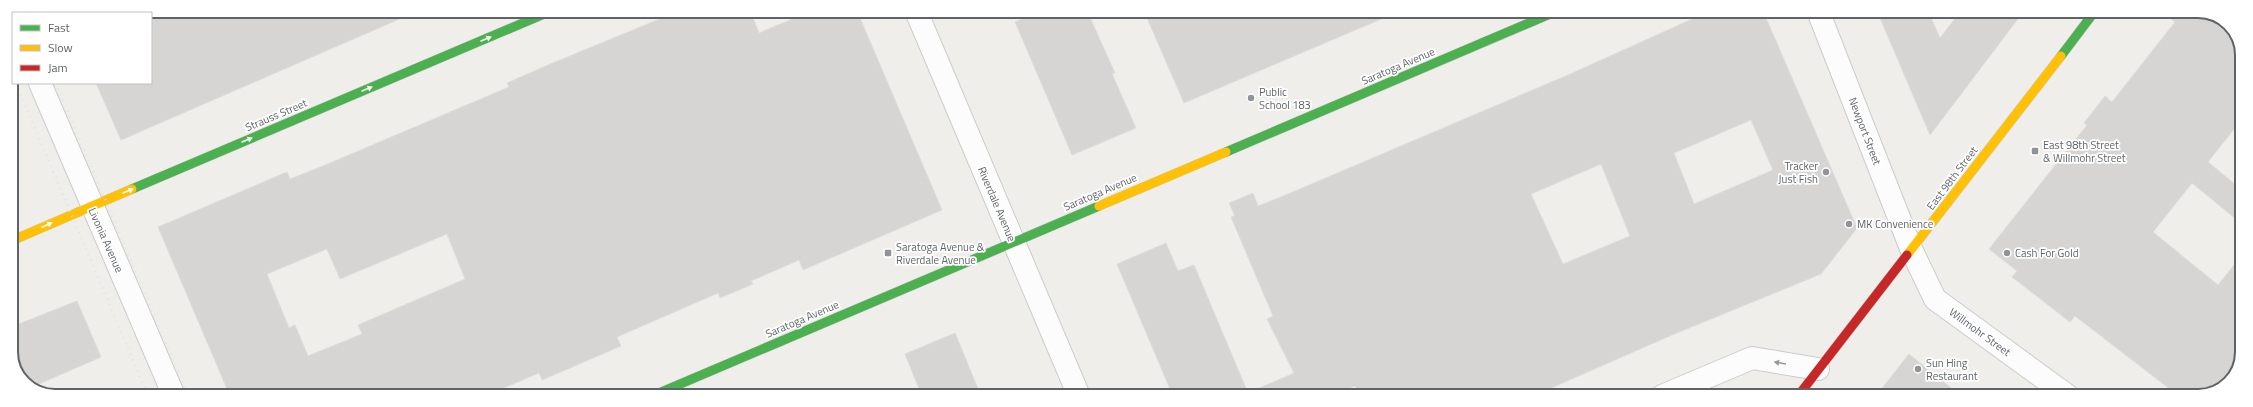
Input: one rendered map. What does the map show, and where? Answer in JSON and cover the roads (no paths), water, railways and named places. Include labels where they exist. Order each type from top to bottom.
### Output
[{"type":"street","name":"Strauss Street","points":[[18,237],[535,18]]},
{"type":"street","name":"Riverdale Avenue","points":[[919,18],[1076,389]]},
{"type":"street","name":"Saratoga Avenue","points":[[668,389],[1541,18]]},
{"type":"street","name":"Newport Street","points":[[1821,18],[1912,251]]},
{"type":"street","name":"East 98th Street","points":[[1803,389],[1912,251],[2090,18]]},
{"type":"street","name":"Livonia Avenue","points":[[40,84],[171,389]]},
{"type":"street","name":"Willmohr Street","points":[[1912,251],[1935,299],[2058,389]]},
{"type":"street","points":[[1679,389],[1752,358],[1818,369]]},
{"type":"railway","points":[[56,84],[185,389]]},
{"type":"railway","points":[[18,88],[145,389]]},
{"type":"place","name":"Public School 183","points":[[1251,98]]},
{"type":"place","name":"East 98th Street & Willmohr Street","points":[[2035,151]]},
{"type":"place","name":"Tracker Just Fish","points":[[1826,172]]},
{"type":"place","name":"MK Convenience","points":[[1849,224]]},
{"type":"place","name":"Saratoga Avenue & Riverdale Avenue","points":[[888,253]]},
{"type":"place","name":"Cash For Gold","points":[[2007,253]]},
{"type":"place","name":"Sun Hing Restaurant","points":[[1918,369]]}]
